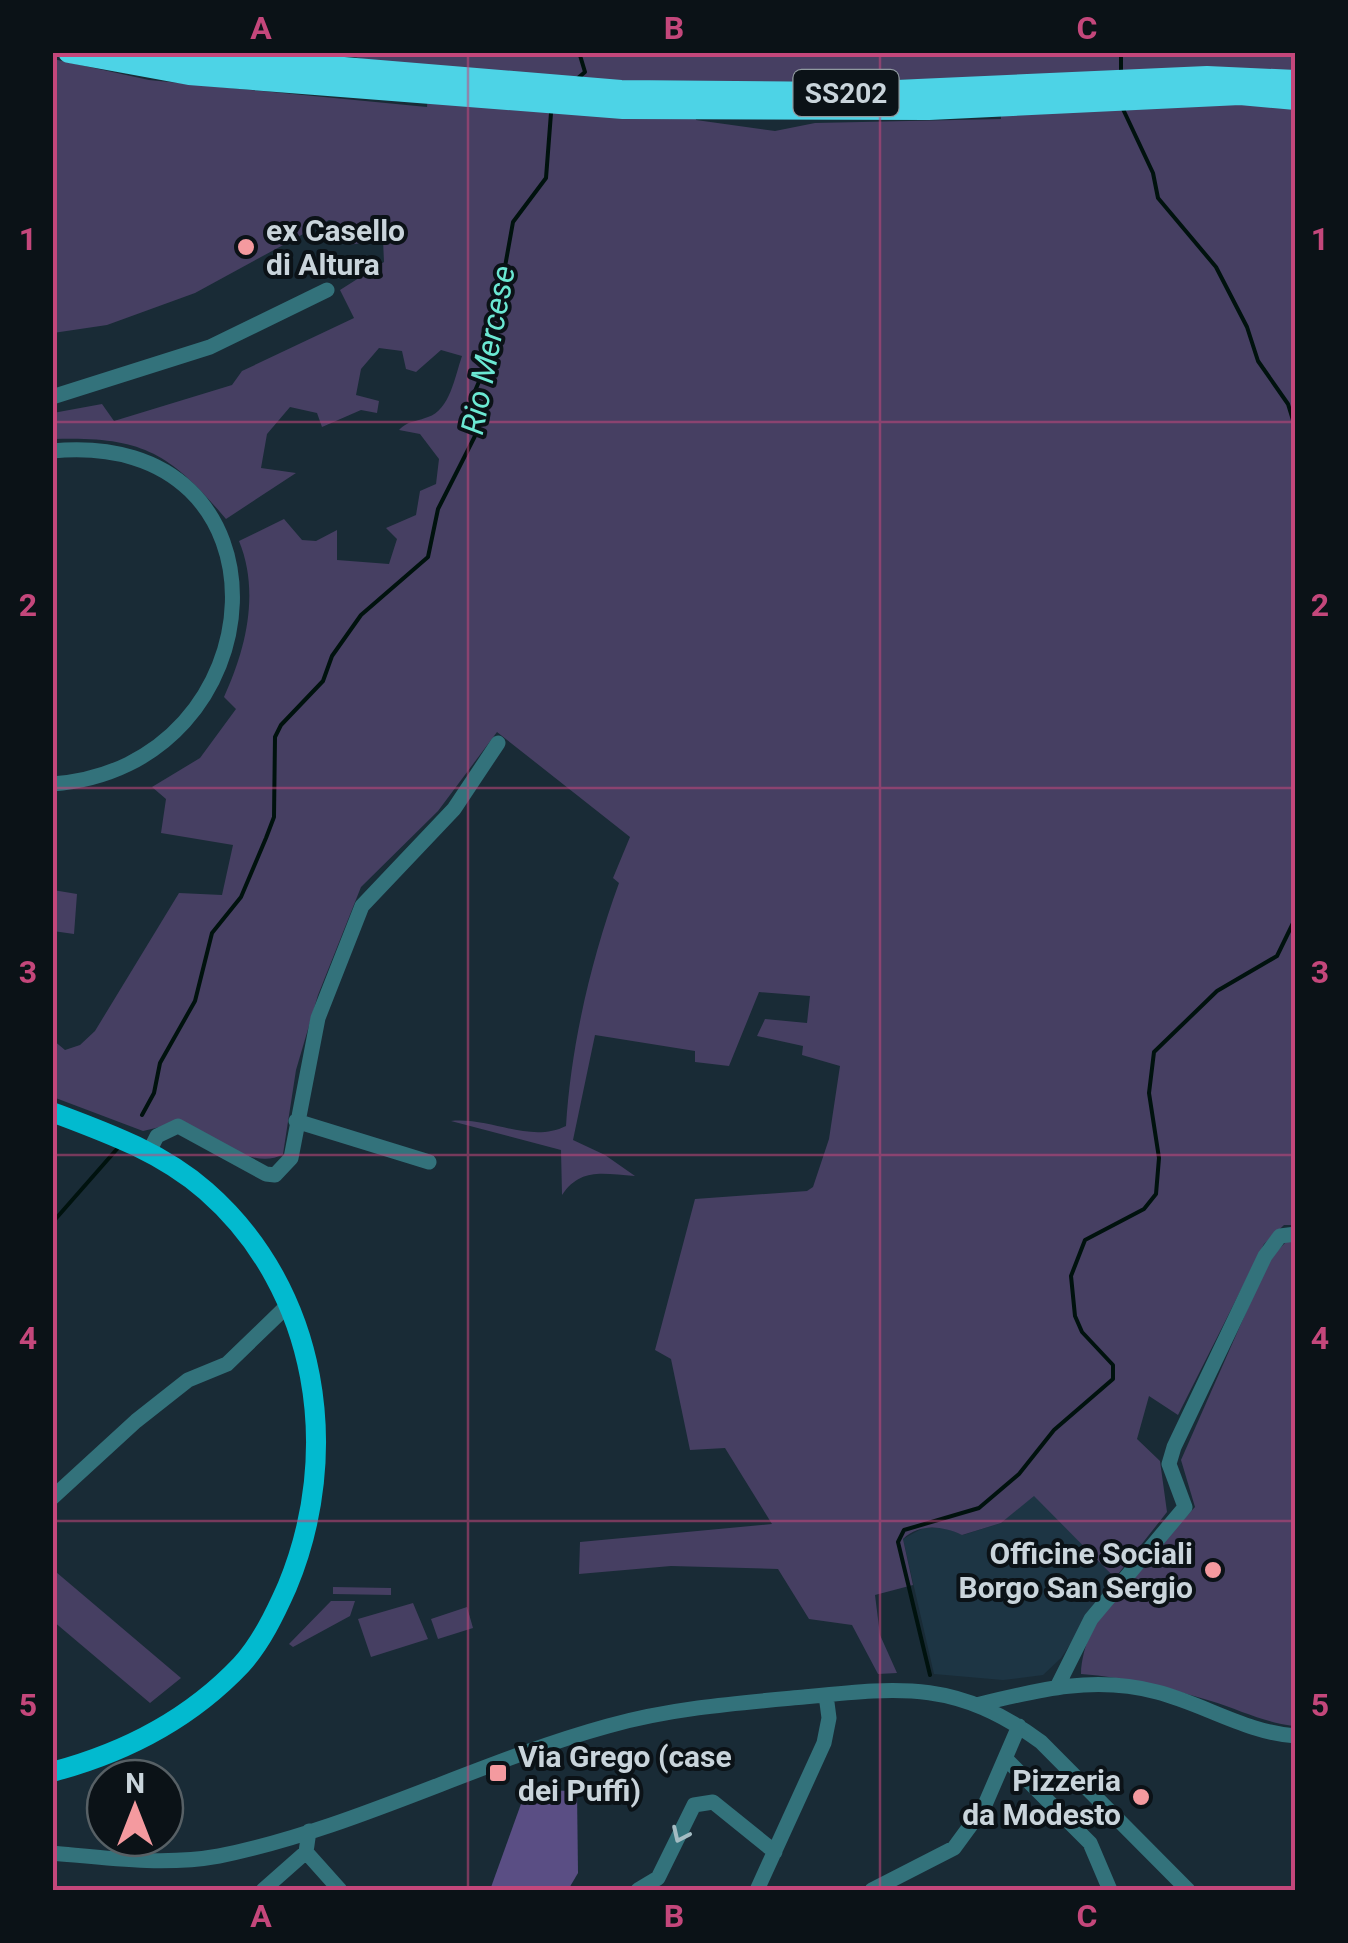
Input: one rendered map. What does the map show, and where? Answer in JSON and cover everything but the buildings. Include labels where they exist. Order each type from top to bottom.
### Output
[{"type":"highway","name":"SS202","points":[[69,52],[159,71],[694,101],[1207,95],[1296,98]]},
{"type":"highway","name":"SS202","points":[[152,52],[428,87]]},
{"type":"highway","name":"SS202","points":[[1000,97],[1207,77],[1296,82]]},
{"type":"main road","points":[[52,1112],[150,1150],[210,1194],[256,1247],[287,1306],[307,1358],[318,1431],[315,1492],[307,1540],[281,1602],[244,1662],[188,1712],[122,1750],[52,1772]]},
{"type":"street","points":[[52,397],[210,347],[327,290]]},
{"type":"street","points":[[52,450],[92,448],[132,455],[183,484],[200,501],[225,540],[236,593],[226,656],[203,700],[183,724],[119,770],[52,784]]},
{"type":"street","points":[[150,1150],[157,1136],[178,1126],[274,1176],[290,1158],[318,1018],[362,906],[454,809],[498,743]]},
{"type":"street","points":[[296,1121],[430,1162]]},
{"type":"street","points":[[1058,1684],[1091,1620],[1185,1507],[1169,1464],[1174,1447],[1265,1256],[1288,1235]]},
{"type":"street","points":[[52,1498],[84,1465],[188,1380],[228,1364],[287,1306]]},
{"type":"street","points":[[976,1705],[1058,1684],[1118,1685],[1157,1691],[1274,1734],[1296,1736]]},
{"type":"street","points":[[52,1853],[184,1860],[309,1831],[608,1726],[668,1712],[896,1687],[948,1695],[1019,1726],[1042,1742],[1188,1890]]},
{"type":"street","points":[[757,1890],[824,1742],[829,1718],[826,1694]]},
{"type":"street","points":[[872,1890],[954,1848],[970,1830],[1019,1726]]},
{"type":"street","points":[[1006,1758],[1090,1843],[1110,1890]]},
{"type":"street","points":[[638,1890],[658,1878],[694,1805],[714,1802],[774,1852]]},
{"type":"street","points":[[263,1890],[306,1852],[309,1831]]},
{"type":"street","points":[[306,1852],[340,1890]]},
{"type":"shaded area","points":[[340,53],[1295,53],[1295,1225],[1284,1225],[1264,1244],[1178,1415],[1149,1396],[1137,1439],[1160,1461],[1167,1512],[1115,1578],[1034,1496],[1001,1523],[962,1535],[939,1528],[917,1530],[903,1539],[913,1585],[875,1595],[880,1635],[897,1673],[878,1674],[852,1625],[809,1619],[778,1569],[671,1566],[579,1574],[580,1542],[772,1524],[725,1448],[690,1450],[671,1359],[655,1350],[695,1199],[807,1191],[813,1187],[829,1139],[840,1066],[802,1055],[803,1046],[757,1036],[765,1019],[807,1023],[810,996],[759,992],[729,1066],[695,1062],[695,1051],[595,1035],[573,1140],[605,1155],[635,1176],[585,1176],[562,1195],[561,1150],[451,1121],[538,1132],[566,1126],[584,1003],[619,883],[613,878],[630,837],[497,732],[438,811],[361,887],[318,995],[296,1070],[283,1154],[271,1158],[245,1155],[181,1122],[143,1131],[53,1097],[53,1040],[65,1050],[80,1045],[95,1031],[179,893],[222,895],[233,845],[161,833],[166,799],[152,787],[200,758],[236,709],[224,697],[239,660],[248,620],[249,580],[239,541],[284,519],[302,540],[316,541],[337,530],[337,560],[389,564],[397,539],[386,528],[416,515],[420,491],[436,484],[439,459],[420,434],[399,430],[442,407],[462,356],[441,350],[416,372],[406,369],[402,351],[379,348],[361,369],[356,395],[379,401],[377,413],[361,410],[322,427],[317,413],[290,407],[267,434],[261,468],[296,473],[226,519],[188,478],[152,453],[109,441],[53,439],[53,413],[102,404],[114,421],[232,385],[242,371],[354,318],[340,290],[384,262],[383,240],[348,245],[336,221],[329,220],[195,293],[107,325],[53,333],[53,59],[149,80],[427,107],[429,78]],"holes":[[[999,78],[1001,119],[815,123],[775,131],[696,120],[693,92],[783,82]]]},
{"type":"shaded area","points":[[53,890],[77,894],[74,934],[53,931]]},
{"type":"shaded area","points":[[1287,1241],[1295,1241],[1293,1726],[1163,1688],[1081,1674],[1085,1650],[1107,1604],[1195,1507],[1181,1460],[1270,1258]]},
{"type":"shaded area","points":[[1034,1495],[1115,1578],[1061,1658],[1043,1675],[1003,1680],[934,1674],[903,1539],[923,1528],[946,1528],[963,1535],[1001,1523]]},
{"type":"shaded area","points":[[56,1572],[181,1678],[150,1703],[53,1621]]},
{"type":"shaded area","points":[[333,1587],[391,1588],[391,1595],[333,1594]]},
{"type":"shaded area","points":[[331,1601],[355,1601],[350,1616],[293,1647],[289,1644]]},
{"type":"shaded area","points":[[413,1603],[428,1639],[371,1657],[358,1619]]},
{"type":"shaded area","points":[[467,1607],[473,1628],[438,1639],[431,1619]]},
{"type":"shaded area","points":[[526,1790],[577,1791],[578,1873],[568,1890],[490,1890]]},
{"type":"waterway","name":"Rio Mercese","points":[[578,78],[585,72],[579,52]]},
{"type":"waterway","points":[[1121,52],[1121,73]]},
{"type":"waterway","points":[[1122,107],[1153,173],[1158,198],[1216,267],[1247,327],[1258,361],[1288,404],[1296,430]]},
{"type":"waterway","name":"Rio Mercese","points":[[142,1115],[154,1093],[160,1063],[195,1001],[212,933],[241,897],[274,817],[275,737],[281,725],[323,681],[332,656],[361,615],[428,557],[438,509],[475,436],[475,391],[486,365],[487,330],[501,289],[513,222],[546,178],[551,113]]},
{"type":"waterway","points":[[930,1675],[898,1542],[904,1530],[979,1508],[1019,1474],[1054,1430],[1113,1379],[1113,1365],[1082,1332],[1075,1316],[1071,1276],[1085,1240],[1144,1209],[1156,1194],[1159,1158],[1149,1093],[1154,1052],[1217,991],[1277,956],[1296,917]]},
{"type":"waterway","name":"Rio Mercese","points":[[52,1223],[117,1149]]},
{"type":"place","name":"ex Casello di Altura","points":[[246,247]]},
{"type":"place","name":"Officine Sociali Borgo San Sergio","points":[[1213,1570]]},
{"type":"place","name":"Via Grego (case dei Puffi)","points":[[498,1773]]},
{"type":"place","name":"Pizzeria da Modesto","points":[[1141,1797]]}]
